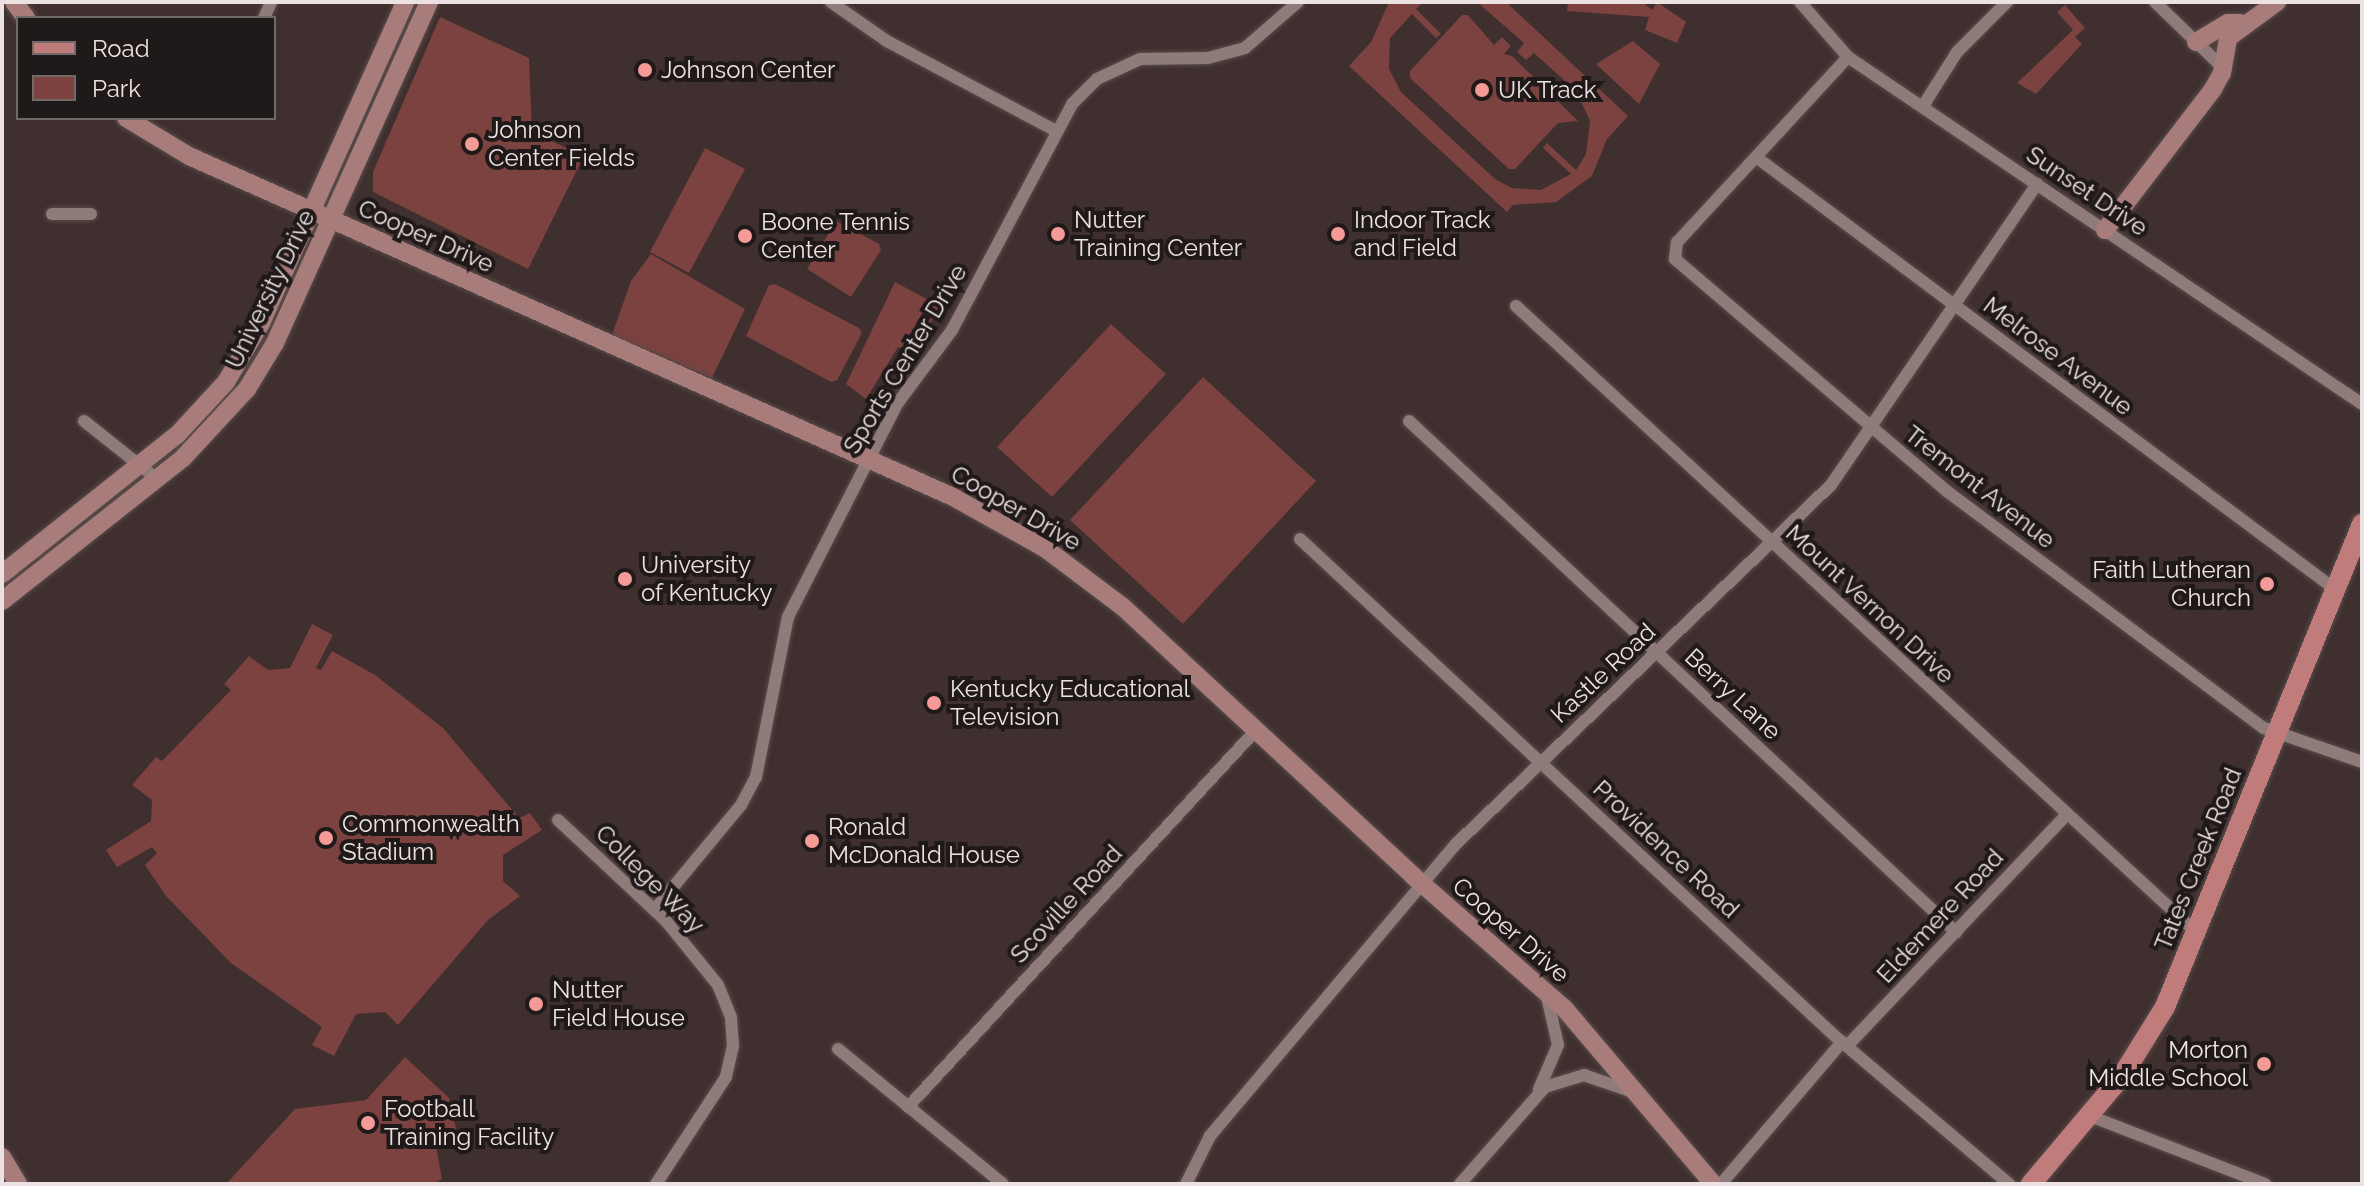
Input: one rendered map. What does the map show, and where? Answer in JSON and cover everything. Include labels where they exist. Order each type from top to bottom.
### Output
[{"type":"main road","name":"University Drive","points":[[2,574],[191,423],[244,355],[405,2]]},
{"type":"main road","name":"University Drive","points":[[2,601],[203,440],[247,389],[275,343],[429,2]]},
{"type":"main road","points":[[2105,230],[2213,89],[2223,68],[2225,43],[2243,24],[2277,2]]},
{"type":"main road","points":[[2196,42],[2228,23],[2243,24]]},
{"type":"main road","name":"Cooper Drive","points":[[129,120],[189,156],[870,459],[998,521],[1068,564],[1583,1027],[1636,1095],[1713,1184]]},
{"type":"main road","name":"Tates Creek Road","points":[[2031,1184],[2090,1116],[2147,1039],[2196,932],[2362,524]]},
{"type":"main road","points":[[2,1157],[18,1184]]},
{"type":"street","points":[[831,2],[887,41],[1056,131]]},
{"type":"street","name":"Sports Center Drive","points":[[655,909],[729,825],[756,777],[788,617],[897,404],[952,330],[1072,104],[1109,72],[1140,59],[1208,58],[1245,48],[1298,2]]},
{"type":"street","name":"Sunset Drive","points":[[1800,2],[1848,57],[2362,404]]},
{"type":"street","points":[[1923,106],[1957,52],[2007,2]]},
{"type":"street","points":[[2155,2],[2223,68]]},
{"type":"street","points":[[1756,157],[1848,57]]},
{"type":"street","name":"Tremont Avenue","points":[[1756,157],[1677,242],[1673,254],[1872,430],[2264,728],[2362,762]]},
{"type":"street","name":"Melrose Avenue","points":[[1756,157],[2335,589]]},
{"type":"street","name":"Kastle Road","points":[[1186,1184],[1210,1136],[1422,884],[1540,762],[1831,485],[1872,430],[2037,184]]},
{"type":"street","points":[[52,214],[91,214]]},
{"type":"street","name":"Mount Vernon Drive","points":[[1516,306],[2065,816],[2196,932]]},
{"type":"street","points":[[84,421],[157,479]]},
{"type":"street","name":"Berry Lane","points":[[1409,421],[1956,932]]},
{"type":"street","name":"Providence Road","points":[[1300,539],[1844,1044],[2009,1184]]},
{"type":"street","name":"Scoville Road","points":[[908,1107],[1256,730]]},
{"type":"street","name":"Eldemere Road","points":[[1721,1184],[1844,1044],[1956,932],[2065,816]]},
{"type":"street","name":"College Way","points":[[558,820],[655,909],[718,985],[731,1018],[733,1046],[719,1092],[656,1184]]},
{"type":"street","points":[[1460,1184],[1537,1092],[1558,1045],[1553,1009],[1543,990]]},
{"type":"street","points":[[838,1049],[1003,1184]]},
{"type":"street","points":[[1537,1092],[1584,1075],[1609,1080],[1636,1095]]},
{"type":"street","points":[[2090,1116],[2257,1183]]},
{"type":"green space","points":[[1389,2],[1423,2],[1416,9],[1441,34],[1436,38],[1412,14],[1390,38],[1389,69],[1401,92],[1495,179],[1512,188],[1541,190],[1571,174],[1543,148],[1547,143],[1576,170],[1586,154],[1590,121],[1576,91],[1534,53],[1526,60],[1517,52],[1524,43],[1477,2],[1506,2],[1628,116],[1607,139],[1592,176],[1556,202],[1513,205],[1507,212],[1349,66],[1371,42]]},
{"type":"green space","points":[[1568,2],[1642,2],[1652,10],[1657,2],[1686,22],[1677,43],[1645,30],[1649,17],[1567,11]]},
{"type":"green space","points":[[2065,5],[2085,28],[2075,37],[2082,44],[2036,94],[2017,83],[2073,30],[2057,12]]},
{"type":"green space","points":[[1462,15],[1468,15],[1494,45],[1502,37],[1511,46],[1504,54],[1512,56],[1578,121],[1558,123],[1515,169],[1509,169],[1410,78],[1410,71]]},
{"type":"green space","name":"Johnson Center Fields","points":[[440,17],[529,58],[532,132],[584,156],[528,269],[373,192],[373,172]]},
{"type":"green space","points":[[1633,41],[1660,64],[1639,104],[1596,64]]},
{"type":"green space","points":[[705,148],[745,169],[689,273],[650,252]]},
{"type":"green space","points":[[836,221],[879,244],[881,250],[851,297],[807,269]]},
{"type":"green space","points":[[651,254],[745,309],[712,378],[612,335],[631,281]]},
{"type":"green space","points":[[895,282],[940,306],[916,350],[898,347],[866,399],[846,384]]},
{"type":"green space","points":[[775,284],[859,328],[862,333],[837,380],[831,382],[746,336],[769,285]]},
{"type":"green space","points":[[1111,324],[1166,374],[1052,497],[997,447]]},
{"type":"green space","points":[[1203,377],[1316,481],[1183,624],[1070,520]]},
{"type":"green space","name":"Commonwealth Stadium","points":[[312,624],[333,635],[316,668],[321,670],[332,651],[375,675],[443,728],[519,818],[530,813],[542,830],[503,855],[503,881],[520,896],[488,920],[398,1025],[385,1012],[356,1014],[334,1056],[312,1045],[322,1027],[231,963],[166,896],[145,865],[157,853],[152,847],[117,867],[106,850],[151,821],[152,800],[132,785],[156,757],[162,761],[231,690],[224,684],[249,656],[268,670],[290,668]]},
{"type":"green space","name":"Football Training Facility","points":[[405,1057],[449,1098],[458,1138],[435,1141],[442,1179],[433,1184],[226,1184],[295,1109],[366,1100]]},
{"type":"place","name":"Johnson Center","points":[[645,70]]},
{"type":"place","name":"UK Track","points":[[1482,90]]},
{"type":"place","name":"Johnson Center Fields","points":[[472,144]]},
{"type":"place","name":"Nutter Training Center","points":[[1058,234]]},
{"type":"place","name":"Indoor Track and Field","points":[[1338,234]]},
{"type":"place","name":"Boone Tennis Center","points":[[745,236]]},
{"type":"place","name":"University of Kentucky","points":[[625,579]]},
{"type":"place","name":"Faith Lutheran Church","points":[[2267,584]]},
{"type":"place","name":"Kentucky Educational Television","points":[[934,703]]},
{"type":"place","name":"Commonwealth Stadium","points":[[326,838]]},
{"type":"place","name":"Ronald McDonald House","points":[[812,841]]},
{"type":"place","name":"Nutter Field House","points":[[536,1004]]},
{"type":"place","name":"Morton Middle School","points":[[2264,1064]]},
{"type":"place","name":"Football Training Facility","points":[[368,1123]]}]
